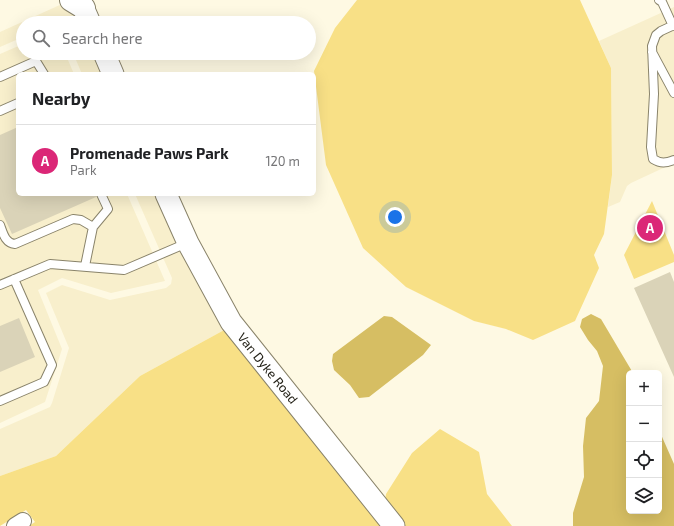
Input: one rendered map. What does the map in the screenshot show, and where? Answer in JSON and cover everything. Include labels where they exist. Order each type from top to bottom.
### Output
[{"type":"street","points":[[107,60],[112,72]]},
{"type":"street","name":"Van Dyke Road","points":[[167,196],[188,243],[231,322],[394,526]]},
{"type":"lane","points":[[663,1],[673,26],[661,31],[653,40],[652,51],[654,94],[651,147],[653,159],[664,163],[674,160]]},
{"type":"lane","points":[[652,51],[674,93]]},
{"type":"lane","points":[[0,78],[36,61],[43,72]]},
{"type":"lane","points":[[0,111],[16,104]]},
{"type":"lane","points":[[85,266],[93,227],[108,209],[102,196]]},
{"type":"lane","points":[[0,225],[4,243],[11,244],[15,244],[73,219],[81,220],[93,227]]},
{"type":"lane","points":[[0,285],[50,264],[124,270],[188,243]]},
{"type":"lane","points":[[0,401],[44,382],[52,365],[14,279]]},
{"type":"shaded area","points":[[357,0],[580,0],[611,68],[612,175],[604,234],[594,255],[599,268],[575,321],[533,340],[506,329],[474,321],[406,287],[363,248],[326,165],[316,87],[316,72],[314,71],[335,28]]},
{"type":"shaded area","points":[[62,4],[78,16],[35,16]]},
{"type":"shaded area","points":[[674,7],[674,163],[631,183],[627,186],[620,202],[608,207],[612,175],[611,68],[599,41]]},
{"type":"shaded area","points":[[16,25],[16,40],[0,47],[0,32]]},
{"type":"shaded area","points":[[16,47],[16,60],[68,60],[73,72],[16,72],[16,196],[128,196],[165,281],[111,293],[62,278],[38,290],[62,349],[45,402],[0,423],[0,54]]},
{"type":"shaded area","points":[[76,60],[97,60],[102,72],[81,72]]},
{"type":"shaded area","points":[[136,196],[158,196],[226,329],[140,376],[56,456],[0,476],[0,429],[50,407],[69,348],[46,293],[62,285],[110,300],[166,288],[171,284],[172,278]]},
{"type":"shaded area","points":[[652,201],[674,255],[674,262],[634,279],[624,255]]},
{"type":"shaded area","points":[[591,314],[601,319],[631,370],[626,370],[626,514],[662,514],[662,437],[674,464],[674,526],[573,526],[573,513],[584,477],[583,446],[586,418],[599,401],[603,366],[597,351],[580,327],[582,319]]},
{"type":"shaded area","points":[[384,316],[392,317],[431,345],[423,355],[369,397],[359,398],[350,385],[334,370],[332,361],[333,354]]},
{"type":"shaded area","points":[[226,329],[384,526],[29,526],[35,522],[26,510],[0,526],[0,476],[56,456],[140,376]]},
{"type":"shaded area","points":[[440,429],[479,452],[487,494],[512,526],[405,526],[385,501],[386,494],[412,453]]},
{"type":"building","points":[[16,128],[16,196],[96,197],[12,234],[0,208],[0,135]]},
{"type":"building","points":[[670,272],[674,282],[674,377],[634,288]]},
{"type":"building","points":[[19,318],[35,357],[0,372],[0,326]]},
{"type":"place","name":"Promenade Paws Park","points":[[650,228]]}]
